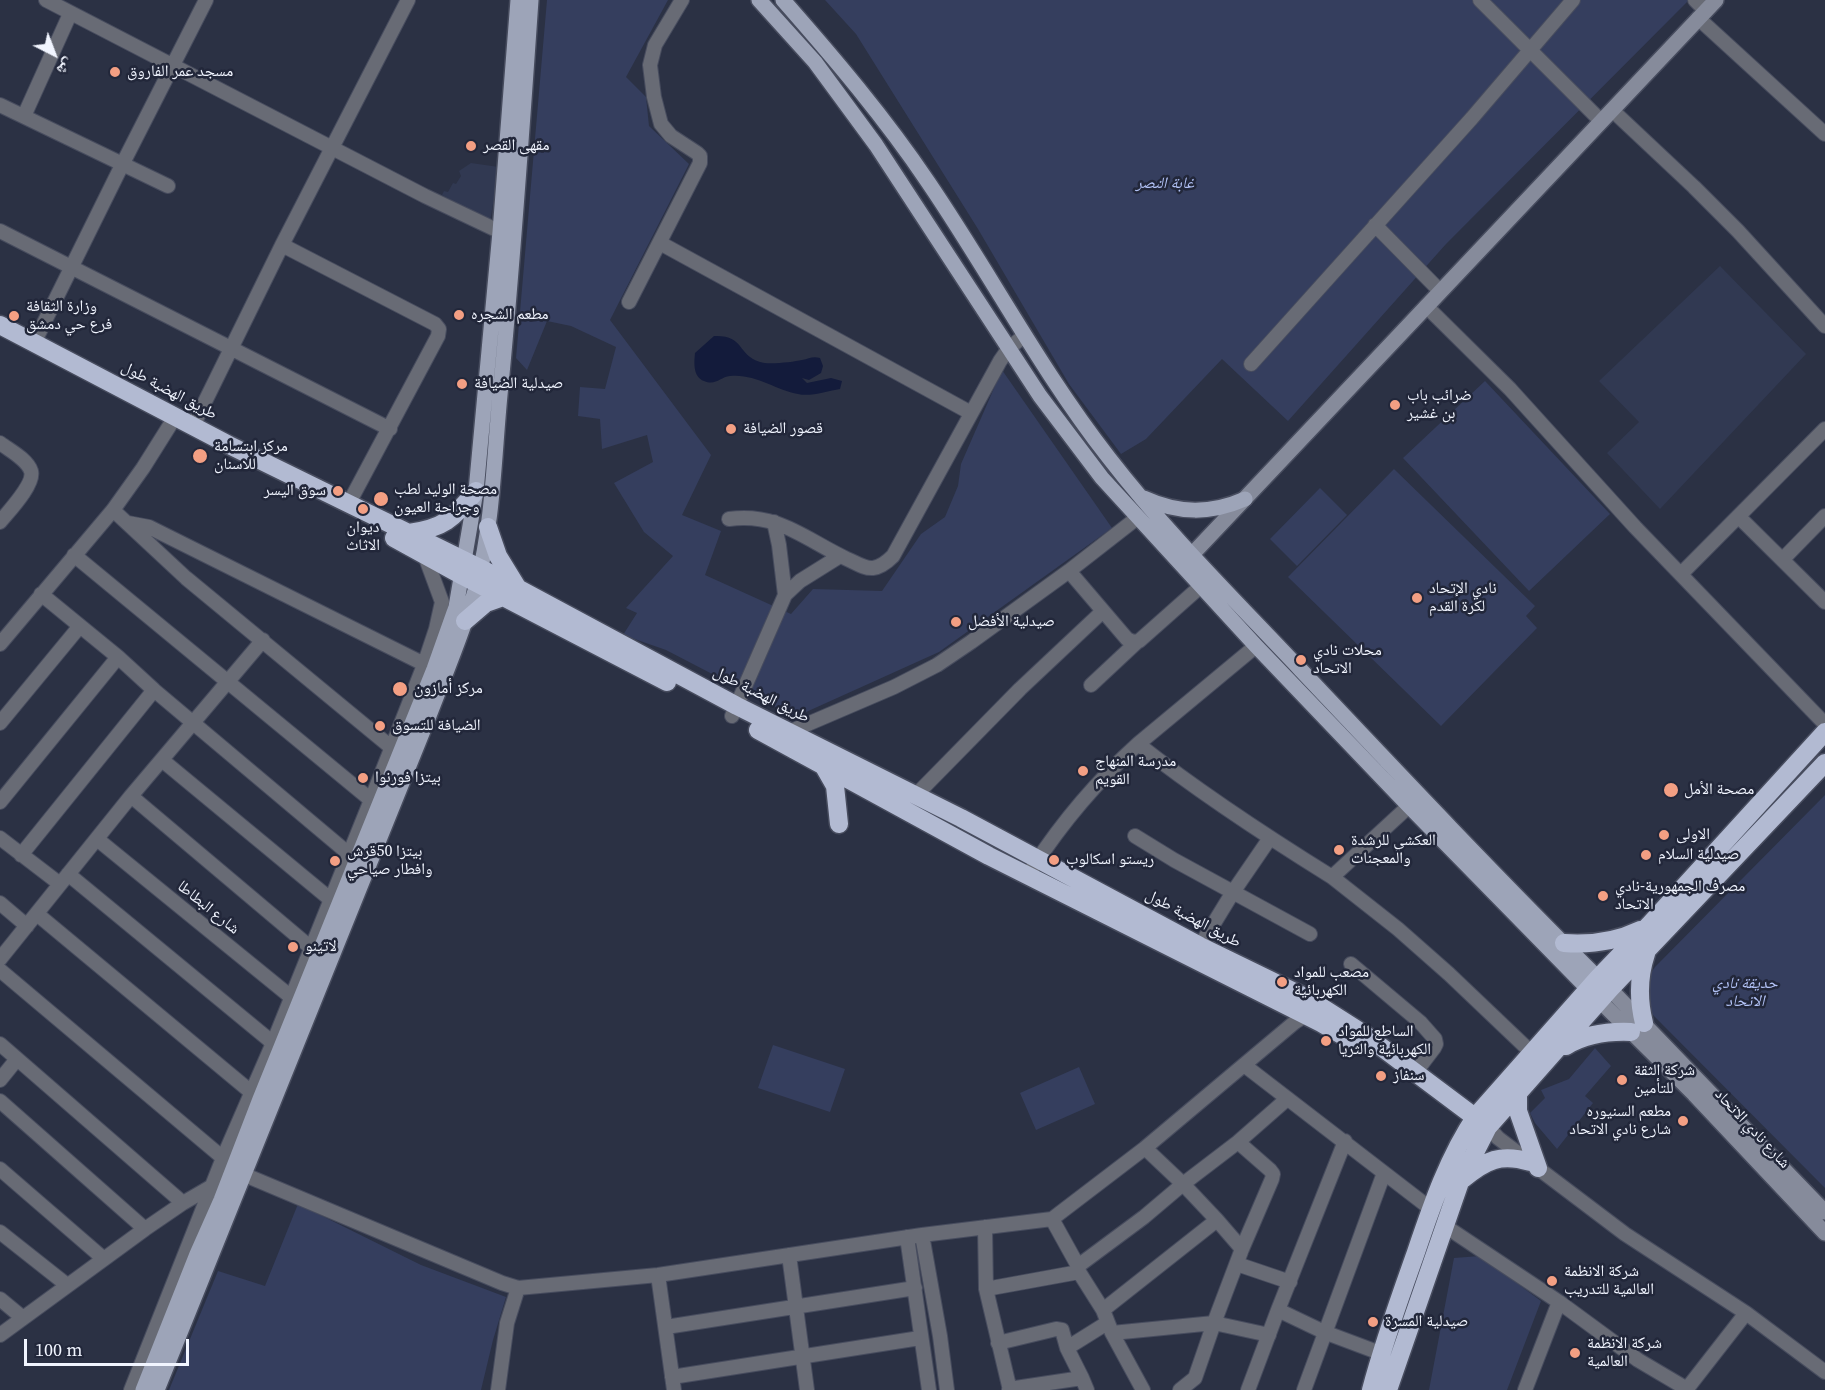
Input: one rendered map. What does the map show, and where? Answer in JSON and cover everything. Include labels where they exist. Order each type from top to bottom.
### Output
[{"type":"highway","name":"طريق الهضبة طول","points":[[0,325],[193,426],[409,533],[471,572],[735,711],[822,764],[918,818],[1033,867],[1309,999],[1364,1034],[1483,1129]]},
{"type":"highway","name":"طريق الهضبة طول","points":[[0,336],[170,425],[357,518],[425,556],[471,572]]},
{"type":"highway","points":[[409,533],[429,531],[444,524],[476,491]]},
{"type":"highway","points":[[465,621],[486,603],[510,593],[488,527]]},
{"type":"highway","name":"طريق الهضبة طول","points":[[735,711],[789,732],[961,818],[1033,867],[1351,1039],[1483,1129]]},
{"type":"highway","points":[[1371,1390],[1380,1353],[1431,1209],[1448,1168],[1556,1052],[1599,989],[1649,925],[1825,732]]},
{"type":"highway","points":[[1388,1390],[1460,1182],[1483,1129],[1533,1054],[1599,989],[1646,953],[1825,763]]},
{"type":"highway","points":[[822,764],[835,786],[839,824]]},
{"type":"highway","points":[[1564,944],[1602,943],[1626,936],[1649,925]]},
{"type":"highway","points":[[1556,1052],[1568,1044],[1592,1035],[1637,1027],[1642,966],[1646,953]]},
{"type":"highway","points":[[1518,1091],[1518,1111],[1530,1141],[1534,1165]]},
{"type":"highway","points":[[1460,1182],[1485,1163],[1498,1159],[1515,1157],[1534,1165]]},
{"type":"highway","points":[[1398,1390],[1399,1358]]},
{"type":"main road","points":[[143,1390],[219,1187],[488,527],[500,232],[518,0]]},
{"type":"main road","points":[[157,1390],[427,721],[465,621],[471,572],[476,491],[494,387],[515,238],[531,0]]},
{"type":"main road","points":[[759,0],[815,62],[876,145],[1067,434],[1102,478],[1137,518],[1187,560],[1425,801],[1564,944],[1599,989]]},
{"type":"main road","points":[[783,0],[829,52],[926,180],[978,259],[1024,336],[1085,426],[1187,560],[1201,586],[1409,806],[1599,989]]},
{"type":"main road","points":[[815,62],[829,52]]},
{"type":"main road","points":[[908,192],[926,180]]},
{"type":"main road","points":[[1140,496],[1170,508],[1201,511],[1224,507],[1245,499]]},
{"type":"street","points":[[46,0],[425,196],[515,238]]},
{"type":"street","points":[[34,343],[206,0]]},
{"type":"street","points":[[193,426],[282,245],[408,0]]},
{"type":"street","points":[[629,302],[700,163],[700,156],[697,153],[671,136],[661,124],[654,97],[650,65],[655,45],[682,0]]},
{"type":"street","points":[[1479,0],[1601,122]]},
{"type":"street","points":[[1251,364],[1472,118],[1573,0]]},
{"type":"street","points":[[1187,560],[1601,122],[1704,7],[1825,134]]},
{"type":"street","points":[[24,117],[70,14]]},
{"type":"street","points":[[0,105],[168,186]]},
{"type":"street","points":[[1612,110],[1730,223],[1825,326]]},
{"type":"street","points":[[1375,225],[1440,291]]},
{"type":"street","points":[[0,231],[390,429]]},
{"type":"street","points":[[660,243],[971,413]]},
{"type":"street","points":[[282,245],[435,324],[439,329],[438,336],[390,429],[349,503]]},
{"type":"street","points":[[1426,306],[1522,402],[1579,466],[1825,724]]},
{"type":"street","points":[[729,519],[758,518],[774,522],[793,529],[840,556],[865,567],[874,568],[885,564],[893,556],[1000,361],[1009,348],[1024,336]]},
{"type":"street","points":[[0,644],[113,510],[170,425]]},
{"type":"street","points":[[1681,574],[1825,429]]},
{"type":"street","points":[[0,443],[26,463],[32,472],[31,483],[0,522]]},
{"type":"street","points":[[113,510],[177,569],[392,748]]},
{"type":"street","points":[[1783,559],[1825,516]]},
{"type":"street","points":[[1739,517],[1825,602]]},
{"type":"street","points":[[789,732],[894,687],[937,665],[1069,571],[1137,518]]},
{"type":"street","points":[[774,522],[785,595]]},
{"type":"street","points":[[128,523],[149,527],[429,667]]},
{"type":"street","points":[[177,569],[192,548]]},
{"type":"street","points":[[74,555],[371,800]]},
{"type":"street","points":[[131,1390],[188,1244],[219,1187],[223,1158],[273,1043],[295,999],[310,947],[392,748],[429,667],[442,602],[425,556]]},
{"type":"street","points":[[735,711],[785,595],[800,581],[840,556]]},
{"type":"street","points":[[1069,571],[1127,639],[1137,642]]},
{"type":"street","points":[[1091,685],[1201,586]]},
{"type":"street","points":[[40,594],[118,657],[349,854]]},
{"type":"street","points":[[915,796],[1020,689],[1102,611]]},
{"type":"street","points":[[0,723],[80,626]]},
{"type":"street","points":[[0,959],[130,796],[263,640]]},
{"type":"street","points":[[1033,867],[1079,803],[1122,759],[1256,646]]},
{"type":"street","points":[[0,802],[118,657]]},
{"type":"street","points":[[21,855],[154,690]]},
{"type":"street","points":[[1138,744],[1182,779],[1332,877],[1398,929],[1533,1054]]},
{"type":"street","points":[[162,760],[330,899]]},
{"type":"street","points":[[130,796],[310,947]]},
{"type":"street","points":[[1332,877],[1409,806]]},
{"type":"street","points":[[1135,836],[1174,860],[1310,934]]},
{"type":"street","points":[[0,838],[21,855],[64,879],[273,1043]]},
{"type":"street","points":[[1200,946],[1233,891],[1270,838]]},
{"type":"street","name":"شارع البطاطا","points":[[97,839],[295,999]]},
{"type":"street","points":[[0,903],[27,926]]},
{"type":"street","points":[[37,914],[251,1092]]},
{"type":"street","points":[[1351,964],[1420,1022],[1434,1039],[1436,1044],[1434,1048],[1415,1073]]},
{"type":"street","points":[[0,970],[223,1158]]},
{"type":"street","name":"شارع نادي الاتحاد","points":[[1599,989],[1825,1212]]},
{"type":"street","points":[[245,1175],[518,1288],[658,1275],[907,1237],[1053,1219],[1145,1148],[1306,1015]]},
{"type":"street","name":"شارع نادي الاتحاد","points":[[1637,1027],[1694,1094],[1825,1233]]},
{"type":"street","points":[[0,1044],[183,1203]]},
{"type":"street","points":[[0,1080],[17,1059]]},
{"type":"street","points":[[1244,1065],[1431,1209]]},
{"type":"street","points":[[986,1289],[1078,1269],[1238,1142],[1287,1099]]},
{"type":"street","points":[[0,1101],[146,1229]]},
{"type":"street","points":[[1483,1129],[1625,1234],[1746,1314],[1825,1372]]},
{"type":"street","points":[[1180,1390],[1195,1378],[1242,1249],[1272,1179],[1273,1174],[1238,1142]]},
{"type":"street","points":[[1248,1390],[1345,1142]]},
{"type":"street","points":[[1145,1148],[1183,1184],[1242,1249]]},
{"type":"street","points":[[0,1169],[104,1259]]},
{"type":"street","points":[[1304,1390],[1384,1173]]},
{"type":"street","points":[[0,1335],[183,1203],[219,1187]]},
{"type":"street","points":[[1053,1219],[1143,1390]]},
{"type":"street","points":[[1067,1348],[1107,1322],[1217,1220]]},
{"type":"street","points":[[1445,1226],[1559,1302],[1638,1360],[1687,1389],[1746,1314]]},
{"type":"street","points":[[984,1227],[986,1289],[998,1343],[1010,1390],[1085,1384],[1067,1348],[1062,1330],[1056,1329],[998,1343]]},
{"type":"street","points":[[0,1232],[67,1285]]},
{"type":"street","points":[[922,1235],[947,1390]]},
{"type":"street","points":[[907,1237],[926,1390]]},
{"type":"street","points":[[789,1255],[807,1390]]},
{"type":"street","points":[[1237,1264],[1290,1282]]},
{"type":"street","points":[[658,1275],[673,1384],[801,1356],[920,1338]]},
{"type":"street","points":[[498,1390],[507,1323],[518,1288]]},
{"type":"street","points":[[666,1327],[915,1288]]},
{"type":"street","points":[[0,1299],[23,1318]]},
{"type":"street","points":[[1525,1390],[1559,1302]]},
{"type":"street","points":[[1278,1310],[1324,1332],[1380,1353]]},
{"type":"street","points":[[1107,1322],[1214,1323],[1269,1335]]},
{"type":"shaded area","points":[[471,163],[499,167],[490,222],[442,195],[444,191],[448,192],[453,183],[456,184],[461,176],[459,171]]},
{"type":"shaded area","points":[[1720,266],[1806,354],[1660,509],[1607,453],[1639,422],[1599,381]]},
{"type":"shaded area","points":[[714,336],[731,339],[752,359],[764,363],[820,358],[823,366],[821,373],[809,380],[802,378],[807,383],[831,378],[842,381],[840,389],[803,395],[748,377],[727,377],[715,382],[704,381],[696,373],[695,353]]},
{"type":"green space","points":[[547,0],[668,0],[626,77],[646,97],[649,126],[689,164],[610,320],[711,455],[682,515],[721,531],[705,575],[791,614],[813,589],[882,591],[921,534],[945,517],[958,486],[961,464],[1002,370],[1112,528],[939,652],[795,717],[666,650],[623,635],[637,613],[626,608],[673,556],[644,532],[614,483],[653,462],[647,435],[602,449],[600,419],[578,416],[580,387],[605,389],[616,347],[571,326],[547,321],[527,370],[516,358]]},
{"type":"green space","name":"غابة النصر","points":[[825,0],[1689,0],[1446,244],[1288,421],[1222,359],[1146,439],[1121,454],[1069,384],[978,229],[856,34]]},
{"type":"green space","points":[[1485,381],[1610,514],[1529,591],[1403,458]]},
{"type":"green space","points":[[1394,469],[1535,606],[1526,616],[1537,628],[1441,726],[1288,577]]},
{"type":"green space","points":[[1320,488],[1347,515],[1297,566],[1270,539]]},
{"type":"green space","name":"حديقة نادي الاتحاد","points":[[1825,795],[1825,1188],[1652,1014],[1645,999],[1643,984],[1655,967]]},
{"type":"green space","points":[[773,1045],[845,1069],[830,1112],[758,1088]]},
{"type":"green space","points":[[1595,1048],[1611,1066],[1585,1096],[1593,1103],[1557,1149],[1535,1123],[1530,1113],[1545,1098],[1541,1090],[1569,1079]]},
{"type":"green space","points":[[1079,1067],[1095,1104],[1036,1130],[1020,1093]]},
{"type":"green space","points":[[298,1204],[421,1265],[506,1297],[481,1390],[169,1390],[218,1271],[265,1286]]},
{"type":"green space","points":[[1480,1256],[1541,1301],[1507,1390],[1429,1390],[1454,1258]]},
{"type":"place","name":"مسجد عمر الفاروق","points":[[115,72]]},
{"type":"place","name":"مقهى القصر","points":[[471,146]]},
{"type":"place","name":"مطعم الشجره","points":[[459,315]]},
{"type":"place","name":"وزارة الثقافة فرع حي دمشق","points":[[14,316]]},
{"type":"place","name":"صيدلية الضيافة","points":[[462,384]]},
{"type":"place","name":"ضرائب باب بن غشير","points":[[1395,405]]},
{"type":"place","name":"قصور الضيافة","points":[[731,429]]},
{"type":"place","name":"مركز ابتسامة للاسنان","points":[[200,456]]},
{"type":"place","name":"سوق اليسر","points":[[338,491]]},
{"type":"place","name":"مصحة الوليد لطب وجراحة العيون","points":[[381,499]]},
{"type":"place","name":"ديوان الاثاث","points":[[363,509]]},
{"type":"place","name":"نادي الإتحاد لكرة القدم","points":[[1417,598]]},
{"type":"place","name":"صيدلية الأفضل","points":[[956,622]]},
{"type":"place","name":"محلات نادي الاتحاد","points":[[1301,660]]},
{"type":"place","name":"مركز أمازون","points":[[400,689]]},
{"type":"place","name":"الضيافة للتسوق","points":[[380,726]]},
{"type":"place","name":"مدرسة المنهاج القويم","points":[[1083,771]]},
{"type":"place","name":"بيتزا فورنوا","points":[[363,778]]},
{"type":"place","name":"مصحة الأمل","points":[[1671,790]]},
{"type":"place","name":"الاولى","points":[[1664,835]]},
{"type":"place","name":"العكشي للرشدة والمعجنات","points":[[1339,850]]},
{"type":"place","name":"صيدلية السلام","points":[[1646,855]]},
{"type":"place","name":"ريستو اسكالوب","points":[[1054,860]]},
{"type":"place","name":"بيتزا 50قرش وافطار صياحي","points":[[335,861]]},
{"type":"place","name":"مصرف الجمهورية-نادي الاتحاد","points":[[1603,896]]},
{"type":"place","name":"لاتينو","points":[[293,947]]},
{"type":"place","name":"مصعب للمواد الكهربائية","points":[[1282,982]]},
{"type":"place","name":"الساطع للمواد الكهربائية والثريا","points":[[1326,1041]]},
{"type":"place","name":"سنفاز","points":[[1381,1076]]},
{"type":"place","name":"شركة الثقة للتأمين","points":[[1622,1080]]},
{"type":"place","name":"مطعم السنيوره شارع نادي الاتحاد","points":[[1683,1121]]},
{"type":"place","name":"شركة الانظمة العالمية للتدريب","points":[[1552,1281]]},
{"type":"place","name":"صيدلية المسرة","points":[[1373,1322]]},
{"type":"place","name":"شركة الانظمة العالمية","points":[[1575,1353]]}]
